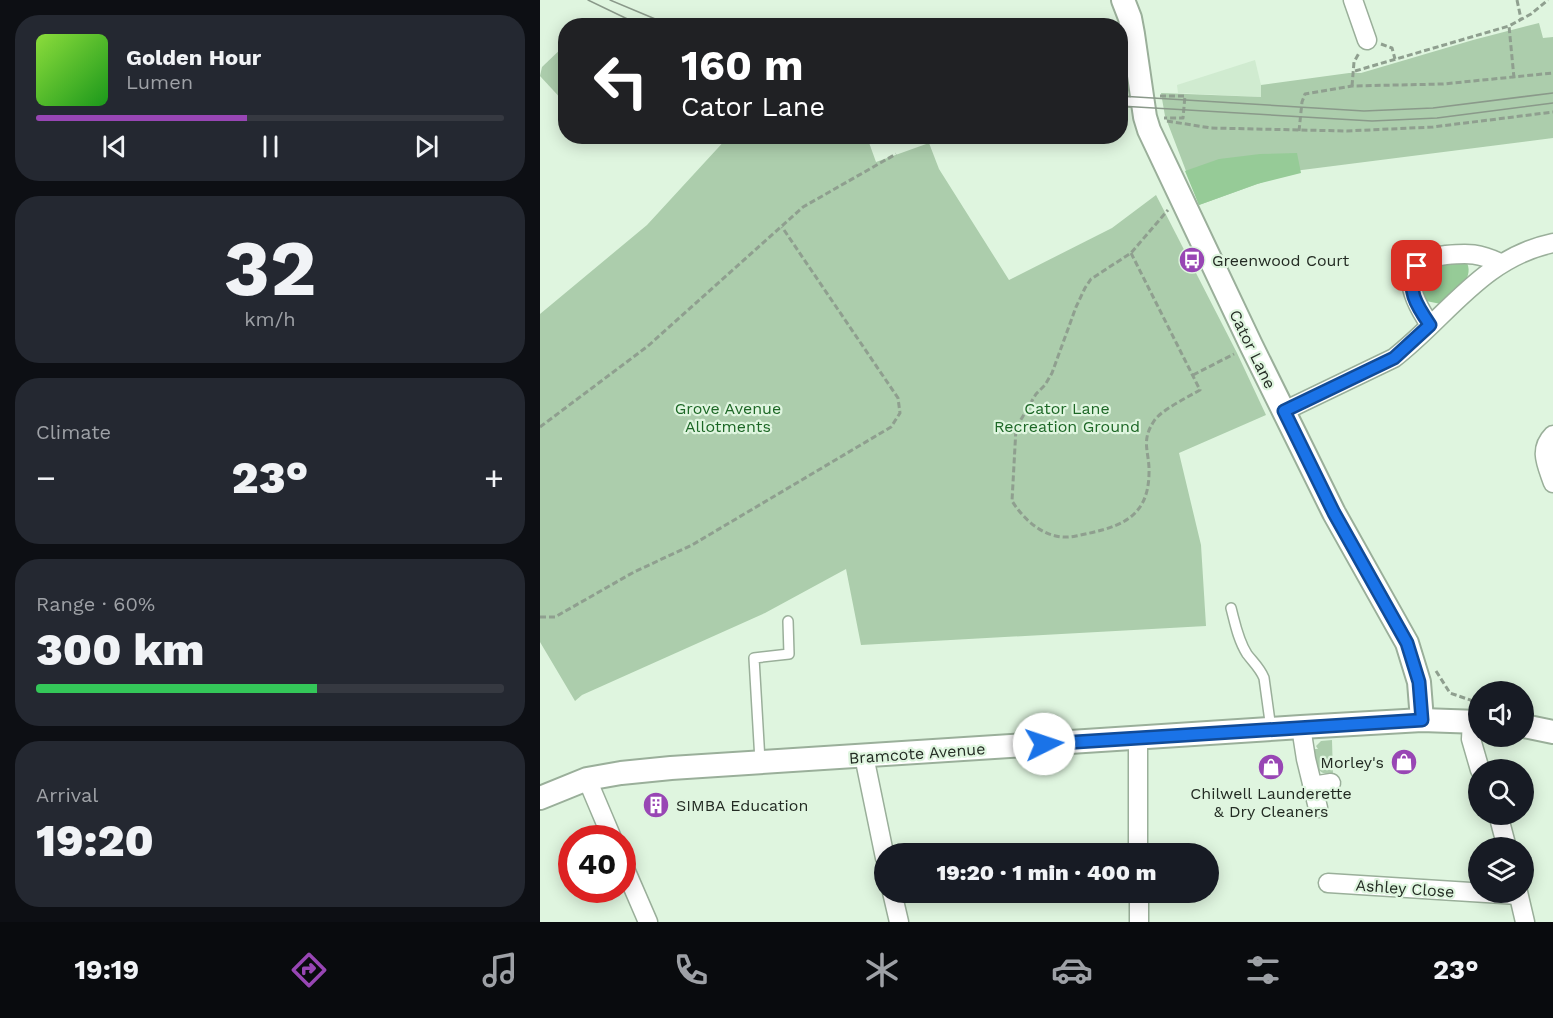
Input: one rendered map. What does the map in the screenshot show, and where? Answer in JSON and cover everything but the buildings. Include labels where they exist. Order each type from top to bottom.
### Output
[{"type":"street","name":"Cator Lane","points":[[1123,0],[1132,26],[1149,130],[1334,513],[1407,643],[1419,682],[1422,720]]},
{"type":"street","points":[[1353,0],[1367,40]]},
{"type":"street","points":[[1284,411],[1394,358],[1466,290],[1500,264],[1532,248],[1553,243]]},
{"type":"street","points":[[1430,325],[1417,307],[1411,284],[1413,275],[1422,260],[1470,253],[1500,264]]},
{"type":"street","points":[[1553,435],[1546,442],[1544,457],[1553,483]]},
{"type":"street","name":"Bramcote Avenue","points":[[540,798],[587,779],[671,768],[1301,727],[1422,720],[1468,721]]},
{"type":"street","points":[[1301,727],[1318,808]]},
{"type":"street","points":[[1534,728],[1553,732]]},
{"type":"street","points":[[1137,738],[1138,843]]},
{"type":"street","points":[[864,756],[882,843]]},
{"type":"street","points":[[587,779],[606,825]]},
{"type":"street","points":[[1312,786],[1331,783]]},
{"type":"street","name":"Ashley Close","points":[[1328,883],[1468,891]]},
{"type":"street","points":[[636,894],[648,922]]},
{"type":"street","points":[[894,903],[898,922]]},
{"type":"street","points":[[1139,903],[1139,922]]},
{"type":"street","points":[[1520,903],[1525,922]]},
{"type":"lane","points":[[1231,608],[1246,653],[1261,670],[1264,678],[1271,729]]},
{"type":"lane","points":[[760,763],[754,658],[789,654],[788,621]]},
{"type":"path","points":[[1517,0],[1521,19]]},
{"type":"path","points":[[1355,71],[1509,26],[1548,0]]},
{"type":"path","points":[[1509,26],[1514,78]]},
{"type":"path","points":[[1352,86],[1354,62],[1367,40]]},
{"type":"path","points":[[1299,131],[1305,94],[1352,86],[1433,84],[1553,74]]},
{"type":"path","points":[[1185,96],[1183,118],[1144,105],[1185,96]]},
{"type":"path","points":[[1144,105],[1181,124],[1211,128],[1299,131],[1433,127],[1553,112]]},
{"type":"path","points":[[540,427],[648,346],[803,207],[896,154]]},
{"type":"path","points":[[1131,253],[1200,390],[1156,418],[1146,435],[1149,474],[1145,497],[1134,516],[1114,528],[1068,538],[1049,535],[1032,525],[1012,501],[1016,428],[1036,394],[1052,373],[1085,288],[1092,279],[1131,253],[1164,213],[1180,198]]},
{"type":"path","points":[[540,617],[555,617],[634,572],[692,545],[891,427],[900,413],[897,398],[782,227]]},
{"type":"path","points":[[1193,375],[1251,345]]},
{"type":"shaded area","points":[[1255,60],[1261,85],[1261,97],[1178,93],[1177,85]]},
{"type":"green space","points":[[1539,23],[1543,38],[1553,37],[1553,138],[1294,171],[1199,205],[1165,116],[1161,93],[1261,97],[1261,85],[1361,73]]},
{"type":"green space","points":[[558,52],[558,95],[540,76],[542,67]]},
{"type":"green space","name":"Grove Avenue Allotments","points":[[722,144],[870,144],[876,162],[929,144],[939,169],[1009,280],[1112,228],[1156,195],[1266,415],[1179,453],[1201,545],[1206,626],[861,645],[846,569],[765,613],[582,695],[575,701],[540,642],[540,314],[647,225]]},
{"type":"green space","points":[[1297,153],[1301,173],[1257,184],[1199,205],[1185,171],[1219,159],[1260,154]]},
{"type":"green space","points":[[1461,261],[1467,263],[1469,269],[1461,286],[1441,304],[1426,301],[1421,295],[1421,287],[1423,276],[1429,266]]},
{"type":"green space","points":[[1332,740],[1333,775],[1323,773],[1318,769],[1312,754],[1315,749],[1318,749],[1316,746],[1321,741]]},
{"type":"tram line","points":[[588,0],[625,18]]},
{"type":"tram line","points":[[610,0],[653,18]]},
{"type":"tram line","points":[[1128,96],[1364,111],[1433,108],[1553,93]]},
{"type":"tram line","points":[[1128,106],[1372,121],[1437,118],[1553,103]]},
{"type":"place","name":"Greenwood Court","points":[[1192,260]]},
{"type":"place","name":"Morley's","points":[[1404,762]]},
{"type":"place","name":"Chilwell Launderette & Dry Cleaners","points":[[1271,767]]},
{"type":"place","name":"SIMBA Education","points":[[656,805]]},
{"type":"route","points":[[1044,744],[1422,720],[1419,682],[1407,643],[1334,513],[1284,411],[1394,358],[1430,325],[1417,307],[1414,298],[1411,284],[1417,266]]},
{"type":"park label","name":"Cator Lane Recreation Ground","points":[[1067,417]]}]
